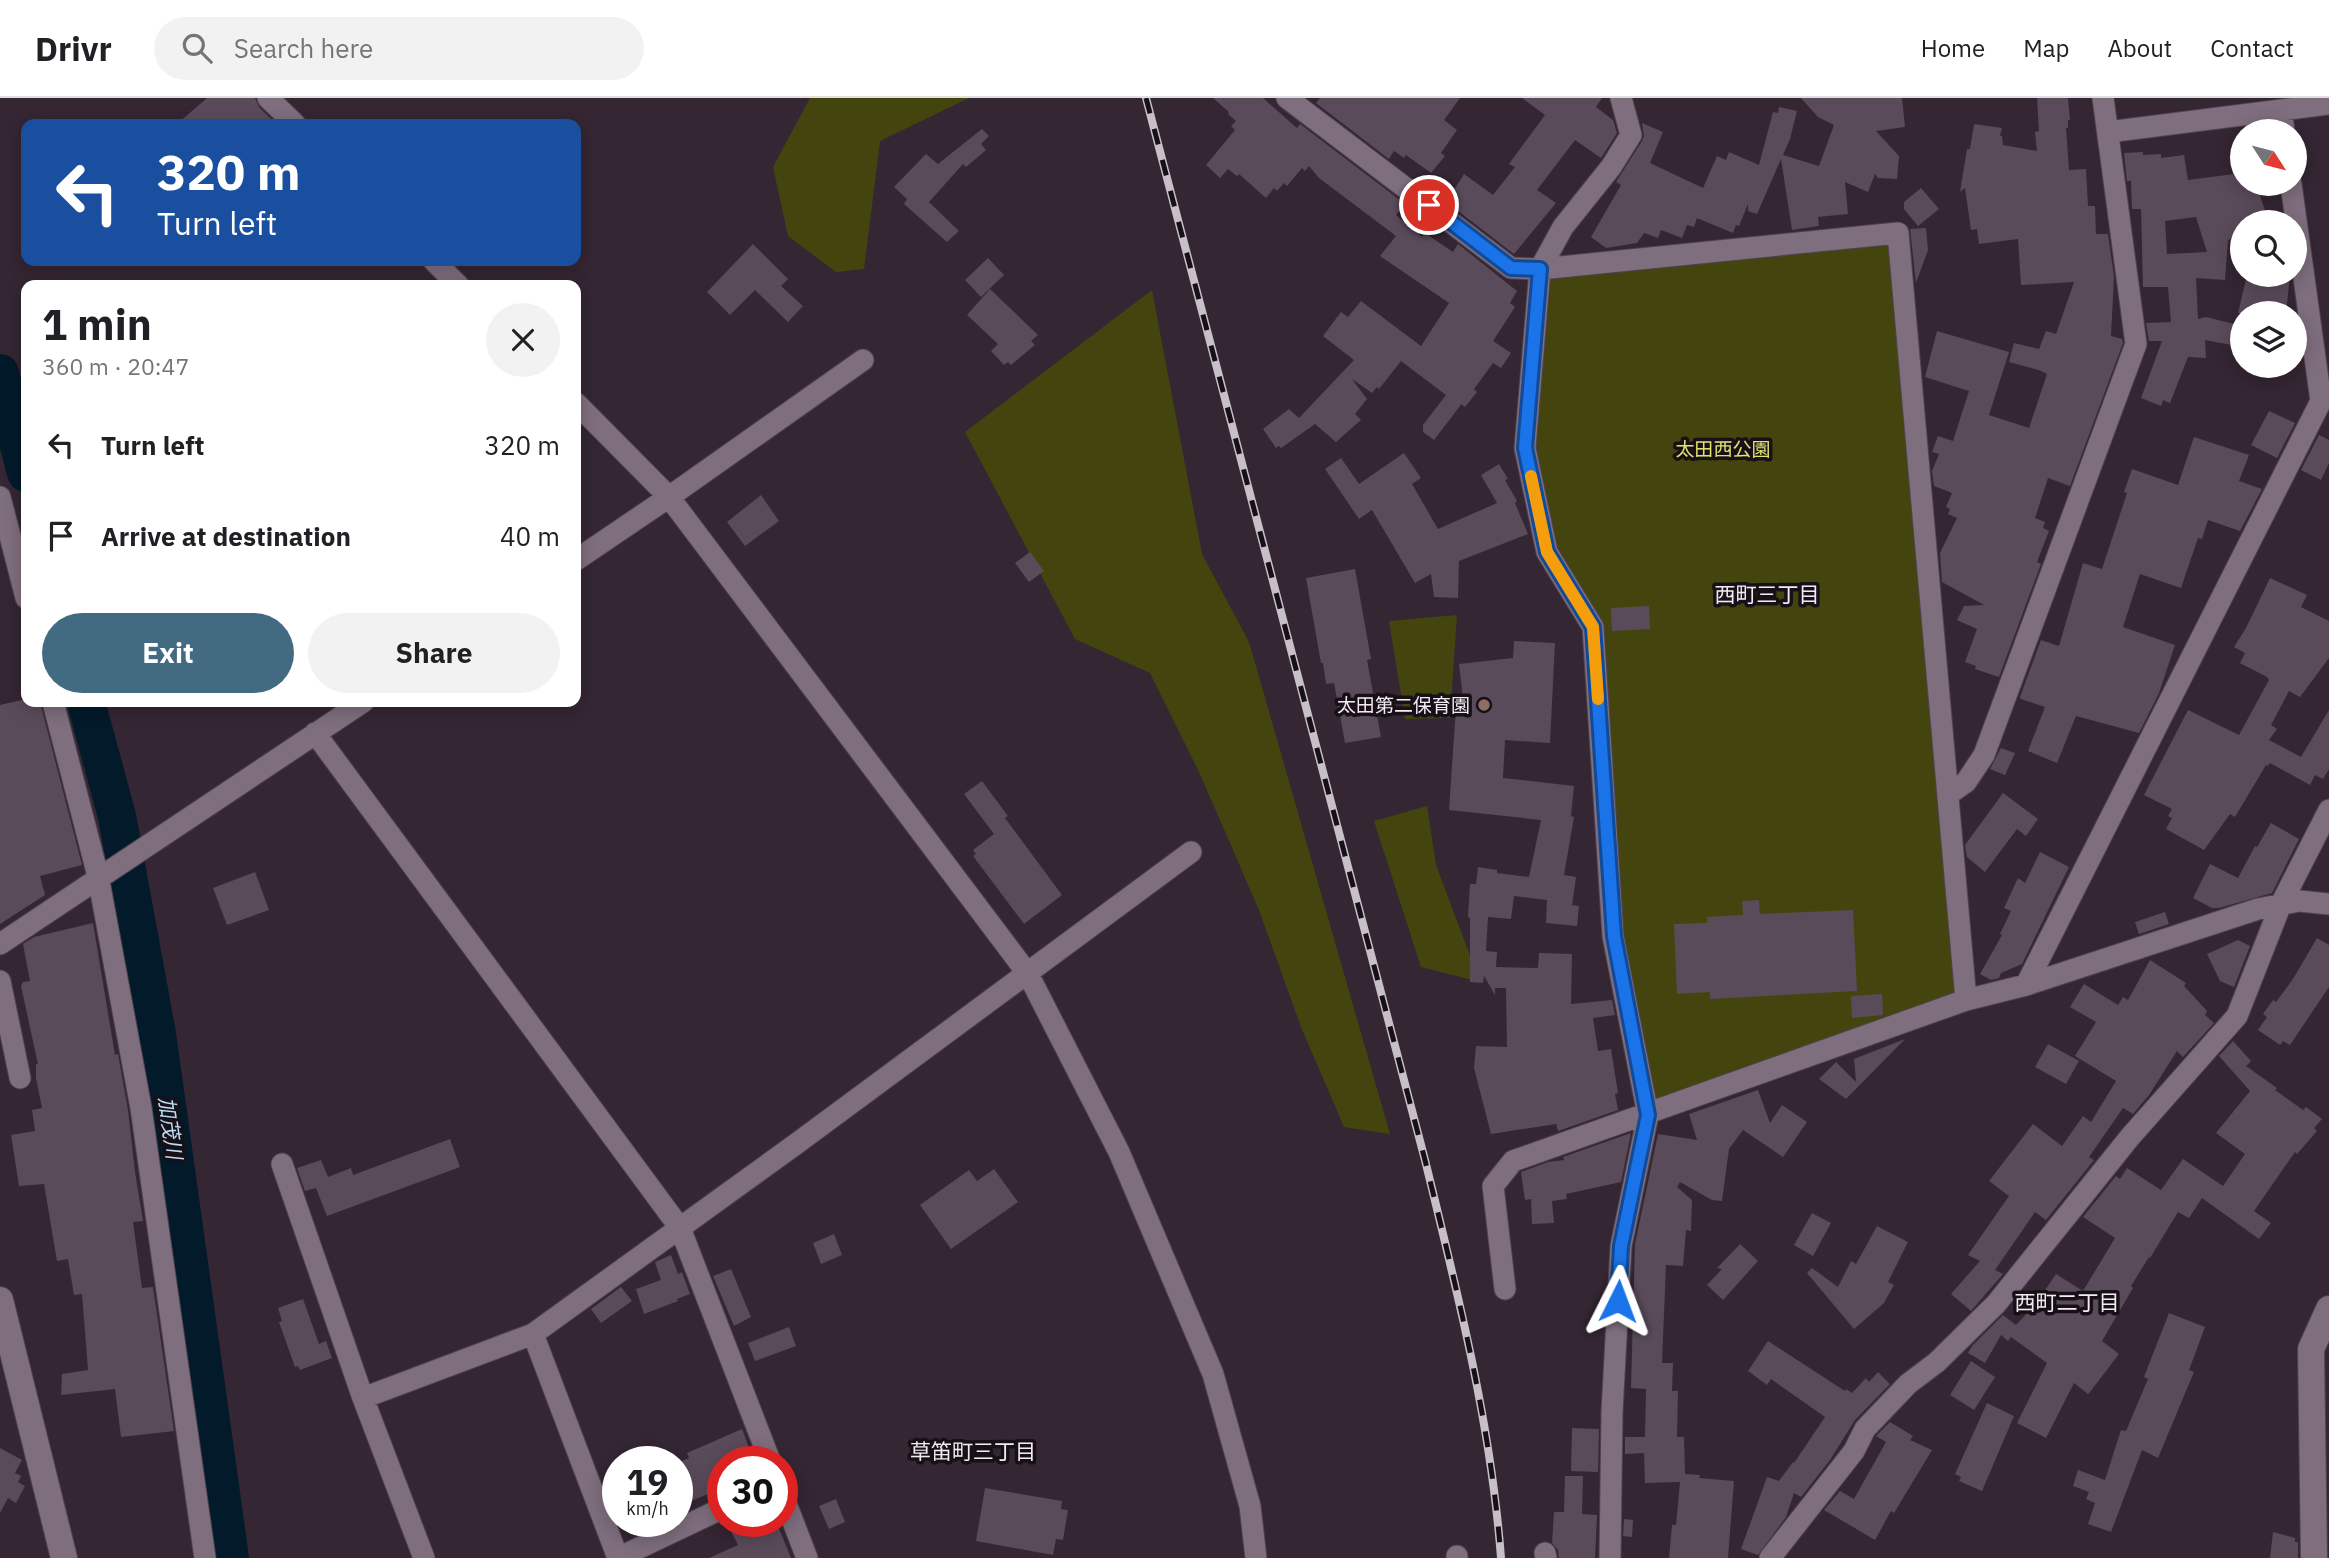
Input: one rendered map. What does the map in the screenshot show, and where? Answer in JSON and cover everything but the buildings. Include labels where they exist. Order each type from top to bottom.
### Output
[{"type":"street","points":[[268,98],[290,119]]},
{"type":"street","points":[[1610,1558],[1612,1412],[1621,1246],[1648,1115],[1614,936],[1593,627],[1547,552],[1525,448],[1540,269],[1563,228],[1611,167],[1631,135],[1621,98]]},
{"type":"street","points":[[1949,794],[1966,782],[1984,755],[2136,344],[2103,98]]},
{"type":"street","points":[[1302,102],[1511,268],[1540,269],[1898,233],[1966,1000]]},
{"type":"street","points":[[2108,132],[2329,104]]},
{"type":"street","points":[[2281,110],[2282,119]]},
{"type":"street","points":[[2026,985],[2321,401],[2293,196]]},
{"type":"street","points":[[439,266],[453,280]]},
{"type":"street","points":[[581,557],[863,360]]},
{"type":"street","points":[[581,408],[669,497],[1028,974],[1119,1152],[1213,1374],[1250,1506],[1256,1558]]},
{"type":"street","points":[[0,497],[21,579]]},
{"type":"street","points":[[55,707],[106,872],[205,1558]]},
{"type":"street","points":[[0,944],[355,707]]},
{"type":"street","points":[[315,733],[680,1228],[764,1446]]},
{"type":"street","points":[[1770,1558],[1854,1451],[1866,1429],[1908,1384],[1937,1363],[1996,1304],[2130,1138],[2237,1016],[2281,904],[2329,810]]},
{"type":"street","points":[[363,1398],[533,1334],[1191,852]]},
{"type":"street","points":[[1505,1289],[1493,1186],[1513,1161],[1966,1000],[2026,985],[2258,909],[2299,901],[2329,904]]},
{"type":"street","points":[[0,981],[20,1078]]},
{"type":"street","points":[[282,1164],[363,1398],[424,1558]]},
{"type":"street","points":[[0,1300],[64,1558]]},
{"type":"street","points":[[2314,1558],[2311,1349],[2329,1309]]},
{"type":"street","points":[[533,1334],[618,1558],[707,1516]]},
{"type":"street","points":[[798,1535],[807,1558]]},
{"type":"green space","points":[[810,98],[969,98],[880,141],[864,269],[836,272],[788,236],[773,167]]},
{"type":"green space","name":"太田西公園","points":[[1898,233],[1966,1000],[1648,1115],[1613,936],[1593,627],[1547,552],[1525,448],[1540,269]]},
{"type":"green space","points":[[1152,290],[1202,554],[1249,642],[1390,1134],[1344,1127],[1301,1027],[1259,910],[1200,774],[1150,673],[1075,639],[965,432]]},
{"type":"green space","points":[[1457,615],[1450,718],[1405,719],[1389,621]]},
{"type":"green space","points":[[1427,806],[1436,865],[1480,982],[1421,967],[1374,821]]},
{"type":"waterway","name":"加茂川","points":[[0,373],[21,454]]},
{"type":"waterway","name":"加茂川","points":[[87,707],[117,816],[157,1034],[230,1558]]},
{"type":"railway","points":[[1146,98],[1437,1209],[1481,1407],[1501,1558]]},
{"type":"slow traffic","points":[[1531,476],[1547,552],[1593,627],[1598,699]]},
{"type":"place","name":"太田第二保育園","points":[[1484,705]]},
{"type":"district","name":"西町三丁目","points":[[1767,595]]},
{"type":"district","name":"西町二丁目","points":[[2067,1303]]},
{"type":"district","name":"草笛町三丁目","points":[[973,1452]]},
{"type":"route","points":[[1429,205],[1511,268],[1540,269],[1525,448],[1547,552],[1593,627],[1614,936],[1648,1115],[1621,1246],[1618,1301]]}]
